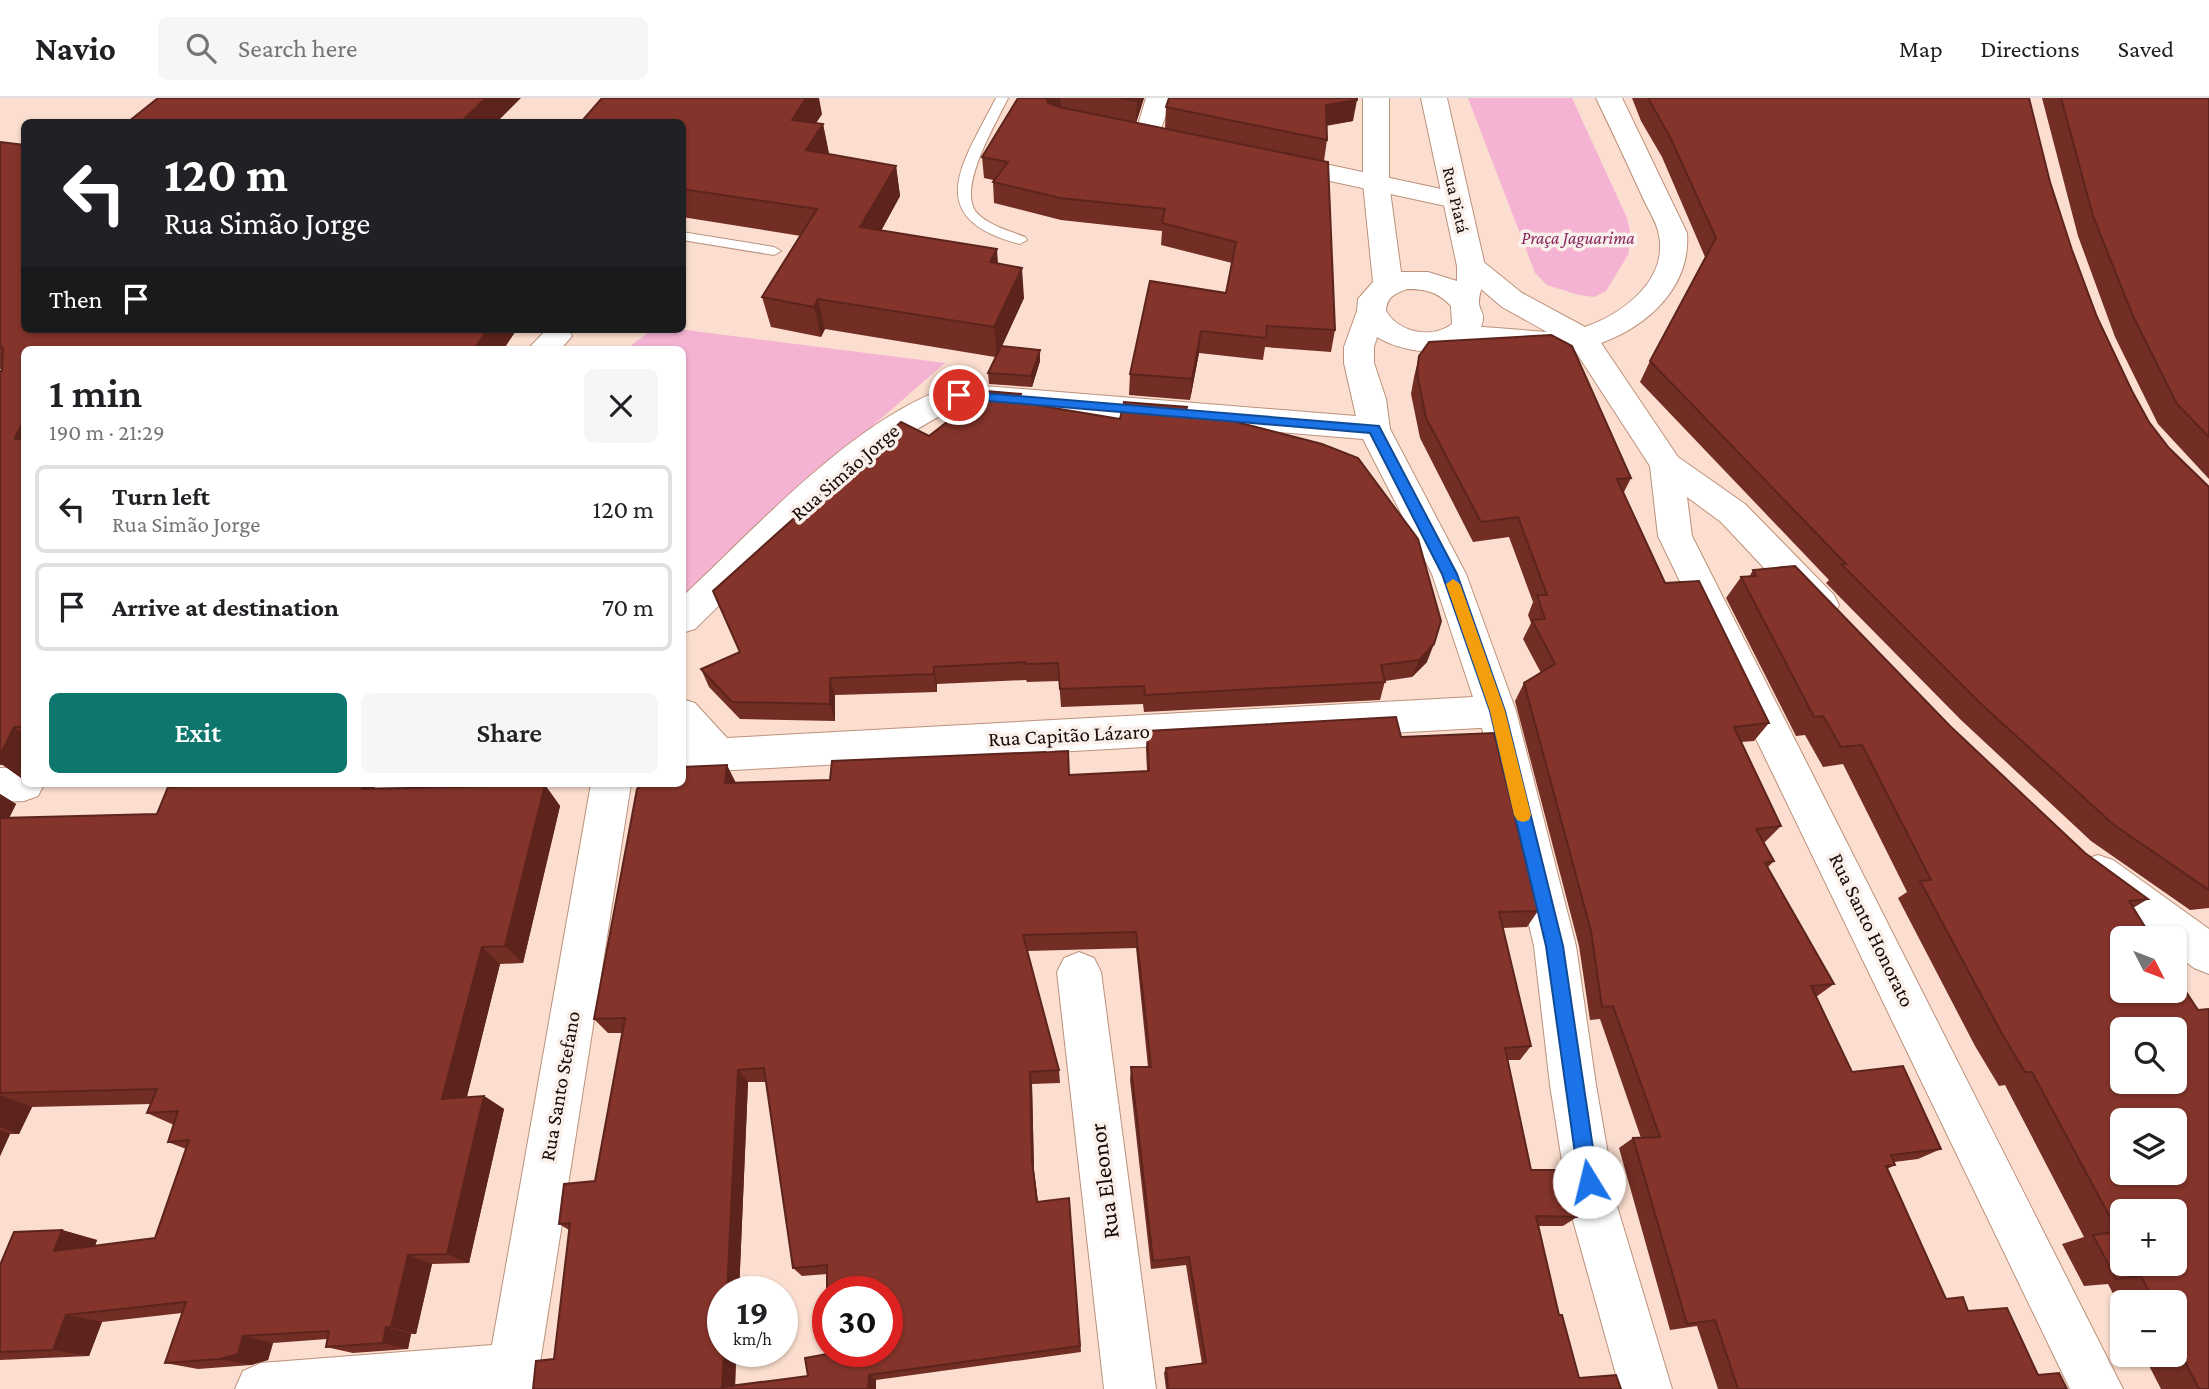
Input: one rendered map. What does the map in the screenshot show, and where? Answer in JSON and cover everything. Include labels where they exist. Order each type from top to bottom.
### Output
[{"type":"street","points":[[1159,98],[1135,132],[1175,140]]},
{"type":"street","points":[[1376,98],[1376,183],[1388,284]]},
{"type":"street","name":"Rua Piatá","points":[[1434,98],[1471,266],[1472,278],[1465,302]]},
{"type":"street","points":[[1458,335],[1520,341],[1583,339],[1624,323],[1637,313],[1662,285],[1675,252],[1672,233],[1609,98]]},
{"type":"street","points":[[1255,158],[1455,200]]},
{"type":"street","points":[[1471,266],[1512,300],[1583,339],[1667,465],[1733,513],[1849,633]]},
{"type":"street","points":[[1371,313],[1378,325],[1391,334],[1408,341],[1426,343],[1444,341],[1458,335],[1467,325],[1469,314],[1465,302],[1440,284],[1422,280],[1404,280],[1388,284],[1377,292],[1371,302],[1371,313],[1359,347],[1359,363],[1372,414],[1449,574],[1497,711],[1555,946],[1592,1206],[1646,1389]]},
{"type":"street","points":[[1372,414],[1381,376],[1408,341]]},
{"type":"street","name":"Rua Simão Jorge","points":[[686,616],[807,500],[880,437],[919,411],[959,395],[1372,414]]},
{"type":"street","name":"Rua Santo Honorato","points":[[1667,465],[1675,536],[2097,1389]]},
{"type":"street","name":"Rua Capitão Lázaro","points":[[700,756],[1497,711]]},
{"type":"street","points":[[686,723],[700,756]]},
{"type":"street","points":[[0,785],[21,784]]},
{"type":"street","name":"Rua Santo Stefano","points":[[511,1379],[610,787]]},
{"type":"street","points":[[2075,856],[2209,954]]},
{"type":"street","name":"Rua Eleonor","points":[[1079,972],[1130,1389]]},
{"type":"street","points":[[261,1389],[511,1379]]},
{"type":"lane","points":[[1002,98],[964,184],[964,201],[970,214],[1020,240]]},
{"type":"lane","points":[[686,237],[774,251]]},
{"type":"green space","name":"Praça Jaguarima","points":[[1468,98],[1572,98],[1627,218],[1631,236],[1628,255],[1606,291],[1594,297],[1579,295],[1547,285],[1535,273]]},
{"type":"green space","points":[[686,330],[945,363],[808,482],[686,596],[686,346],[630,346],[648,333],[686,333]]},
{"type":"building","points":[[158,98],[486,98],[464,119],[132,119]]},
{"type":"building","points":[[602,98],[806,98],[792,120],[823,124],[806,150],[896,166],[860,227],[997,249],[990,262],[1022,268],[994,327],[818,299],[814,307],[762,297],[817,209],[686,190],[686,119],[584,119]]},
{"type":"building","points":[[1018,98],[1046,98],[1048,103],[1059,107],[1328,162],[1335,330],[1267,326],[1266,338],[1201,331],[1192,379],[1130,374],[1150,281],[1226,293],[1236,242],[1162,223],[1165,209],[1060,198],[993,182],[1008,162],[982,157]]},
{"type":"building","points":[[1169,98],[1357,100],[1326,105],[1327,140],[1166,107]]},
{"type":"building","points":[[1648,98],[2029,98],[2050,182],[2097,317],[2149,422],[2169,448],[2209,487],[2209,890],[2114,825],[1980,703],[1841,564],[1846,564],[1650,361],[1716,238],[1670,137]]},
{"type":"building","points":[[2061,98],[2209,98],[2209,437],[2177,404],[2133,316],[2093,216]]},
{"type":"building","points":[[0,142],[21,145],[21,333],[485,333],[476,346],[21,346],[21,426],[15,439],[21,439],[21,727],[14,727],[0,755],[0,371],[3,348],[0,347]]},
{"type":"building","points":[[1551,335],[1572,346],[1631,478],[1617,479],[1665,583],[1699,581],[1769,723],[1734,727],[1781,826],[1756,829],[1774,861],[1765,863],[1834,984],[1811,986],[1852,1072],[1903,1066],[1941,1149],[1891,1155],[1895,1165],[1886,1166],[1946,1299],[1963,1297],[1968,1311],[2007,1308],[2038,1375],[2059,1373],[2067,1389],[1738,1389],[1715,1320],[1687,1324],[1633,1138],[1660,1137],[1613,1006],[1602,1007],[1591,931],[1524,683],[1555,664],[1532,620],[1545,619],[1537,595],[1547,595],[1518,517],[1481,522],[1426,418],[1417,373],[1419,356],[1429,342]]},
{"type":"building","points":[[1001,346],[1040,350],[1031,376],[988,373]]},
{"type":"building","points":[[974,390],[1021,394],[1018,402],[1120,419],[1124,402],[1187,407],[1185,414],[1221,418],[1322,444],[1358,458],[1418,539],[1441,621],[1434,644],[1419,660],[1381,665],[1385,682],[1145,695],[1144,686],[1060,689],[1058,663],[1025,662],[934,667],[934,674],[830,678],[830,704],[732,702],[701,669],[740,652],[713,591],[901,422],[929,436],[966,407]]},
{"type":"building","points":[[1795,566],[1950,726],[2085,853],[2148,899],[2129,901],[2145,926],[2110,926],[2110,1003],[2188,1003],[2188,995],[2198,1010],[2209,1009],[2209,1389],[2199,1389],[2187,1366],[2187,1290],[2148,1290],[2141,1276],[2187,1276],[2187,1199],[2110,1199],[2110,1217],[2032,1072],[2025,1072],[2001,1032],[1920,881],[1931,880],[1862,745],[1841,747],[1823,716],[1814,717],[1741,577],[1756,576],[1753,570]]},
{"type":"building","points":[[1396,717],[1401,737],[1494,733],[1538,911],[1499,912],[1531,1046],[1505,1048],[1531,1170],[1567,1170],[1577,1217],[1536,1216],[1559,1315],[1562,1315],[1579,1378],[1616,1375],[1621,1389],[1168,1389],[1166,1368],[1206,1363],[1189,1257],[1153,1261],[1131,1067],[1151,1067],[1136,932],[1023,935],[1059,1070],[1030,1072],[1032,1161],[1037,1202],[1069,1198],[1080,1346],[869,1375],[868,1389],[533,1389],[536,1361],[554,1359],[570,1223],[559,1224],[564,1184],[595,1181],[625,1018],[594,1019],[637,789],[686,787],[686,767],[727,765],[725,783],[830,780],[832,761],[1068,751],[1069,775],[1149,771],[1147,731]],"holes":[[[764,1068],[793,1268],[827,1265],[827,1276],[903,1276],[903,1367],[812,1367],[812,1357],[805,1358],[808,1376],[722,1387],[723,1367],[707,1367],[707,1276],[728,1276],[738,1070]]]},
{"type":"building","points":[[168,787],[545,787],[505,946],[482,947],[442,1099],[484,1096],[447,1254],[408,1255],[391,1327],[386,1327],[383,1343],[326,1347],[329,1331],[243,1336],[238,1354],[220,1359],[165,1363],[186,1302],[66,1315],[53,1350],[0,1352],[0,1265],[14,1232],[62,1230],[54,1251],[155,1238],[189,1140],[168,1142],[178,1111],[147,1113],[157,1089],[0,1093],[0,818],[157,814]]},
{"type":"building","points":[[2110,1233],[2110,1268],[2093,1235]]},
{"type":"building","points":[[2114,1276],[2141,1276],[2116,1279]]},
{"type":"slow traffic","points":[[1453,584],[1497,711],[1523,815]]},
{"type":"route","points":[[959,395],[1374,429],[1449,574],[1497,711],[1555,946],[1589,1182]]}]
